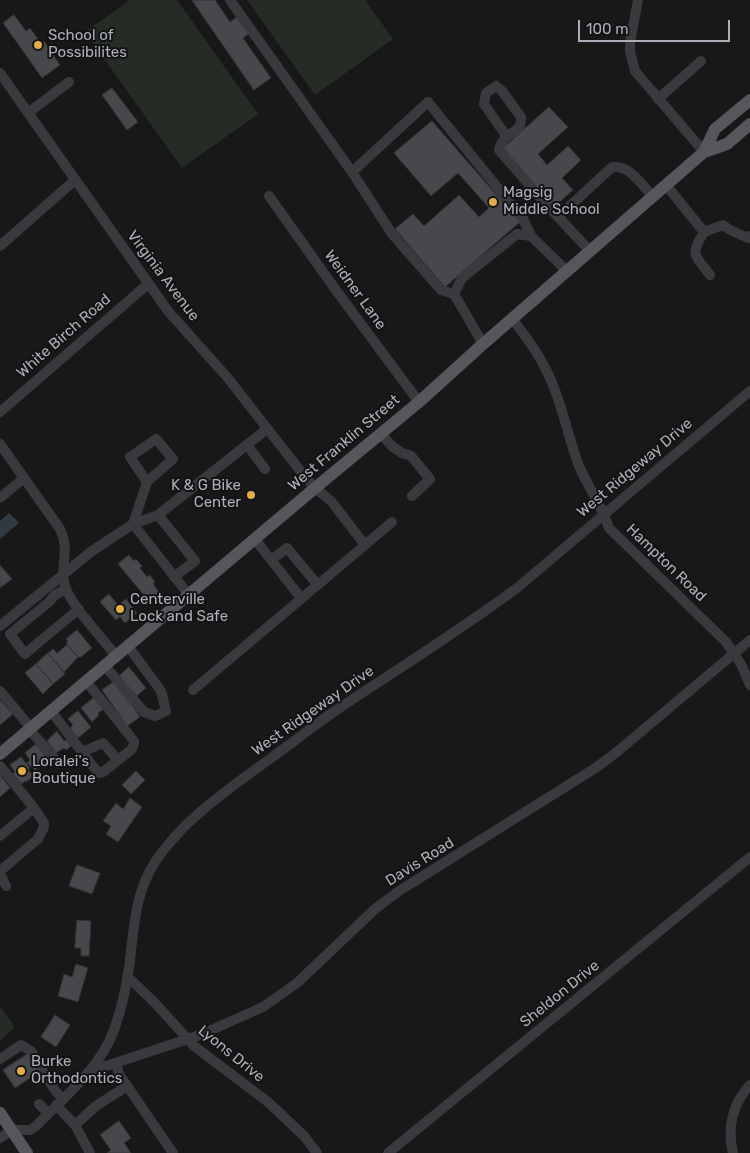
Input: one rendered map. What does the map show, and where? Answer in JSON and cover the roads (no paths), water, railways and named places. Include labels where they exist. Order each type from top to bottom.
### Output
[{"type":"main road","name":"West Franklin Street","points":[[704,152],[715,129],[750,100]]},
{"type":"main road","name":"West Franklin Street","points":[[0,754],[419,402],[704,152],[727,144],[750,124]]},
{"type":"main road","points":[[0,1113],[27,1153]]},
{"type":"street","points":[[230,0],[352,172],[392,234],[441,290],[454,294],[483,344]]},
{"type":"street","points":[[638,0],[630,42],[635,71],[704,152]]},
{"type":"street","points":[[658,99],[700,60]]},
{"type":"street","name":"Virginia Avenue","points":[[1,76],[168,311],[227,377],[315,488],[331,501],[365,544]]},
{"type":"street","points":[[28,113],[69,82]]},
{"type":"street","points":[[507,137],[484,104],[486,93],[496,86],[522,117],[521,125],[502,142],[499,150],[590,251]]},
{"type":"street","points":[[352,172],[428,102],[523,219],[531,236],[568,272]]},
{"type":"street","points":[[558,217],[612,167],[619,166],[627,169],[653,196]]},
{"type":"street","points":[[0,246],[75,180]]},
{"type":"street","points":[[666,185],[704,232]]},
{"type":"street","name":"Weidner Lane","points":[[269,196],[419,402]]},
{"type":"street","points":[[710,275],[696,257],[694,248],[704,232],[723,225],[748,238],[750,236]]},
{"type":"street","points":[[454,294],[462,278],[517,234],[531,236]]},
{"type":"street","name":"White Birch Road","points":[[0,412],[148,284]]},
{"type":"street","name":"Hampton Road","points":[[512,320],[530,342],[544,365],[579,465],[609,528],[734,653],[750,685]]},
{"type":"street","name":"West Ridgeway Drive","points":[[12,1130],[30,1130],[88,1072],[107,1044],[114,1031],[123,1001],[136,913],[145,880],[156,861],[173,839],[198,814],[230,788],[336,710],[517,588],[750,391]]},
{"type":"street","points":[[0,626],[92,551],[133,524],[158,515],[268,429]]},
{"type":"street","points":[[381,434],[393,447],[411,456],[430,479],[412,496]]},
{"type":"street","points":[[0,444],[60,529],[65,540],[66,549],[64,573],[66,589],[79,609],[116,656]]},
{"type":"street","points":[[247,446],[265,469]]},
{"type":"street","points":[[0,498],[24,478]]},
{"type":"street","points":[[133,524],[147,482]]},
{"type":"street","points":[[158,515],[195,561],[174,577]]},
{"type":"street","points":[[194,690],[392,522]]},
{"type":"street","points":[[133,524],[189,595]]},
{"type":"street","points":[[255,539],[301,598]]},
{"type":"street","points":[[271,560],[287,548],[317,584]]},
{"type":"street","points":[[66,589],[55,595],[10,634],[26,654],[79,609]]},
{"type":"street","name":"Davis Road","points":[[88,1072],[116,1064],[222,1026],[278,997],[314,968],[375,910],[400,891],[597,767],[750,640]]},
{"type":"street","points":[[105,666],[144,712],[155,716],[166,711],[161,691],[128,646]]},
{"type":"street","points":[[50,712],[100,773],[132,748],[134,741],[86,681]]},
{"type":"street","points":[[0,692],[55,760]]},
{"type":"street","points":[[82,752],[103,743],[118,760]]},
{"type":"street","points":[[0,766],[44,823],[43,831],[38,839],[0,872],[6,886]]},
{"type":"street","points":[[0,836],[34,808]]},
{"type":"street","name":"Sheldon Drive","points":[[388,1153],[750,857]]},
{"type":"street","name":"Lyons Drive","points":[[128,976],[194,1046],[268,1102],[286,1118],[317,1153]]},
{"type":"street","points":[[0,1058],[21,1045],[31,1050],[54,1089],[56,1106]]},
{"type":"street","points":[[116,1064],[119,1074],[173,1153]]},
{"type":"street","points":[[733,1153],[731,1124],[740,1097],[750,1085]]},
{"type":"street","points":[[76,1125],[96,1106],[127,1086]]},
{"type":"street","points":[[39,1104],[56,1106],[76,1125],[90,1153]]},
{"type":"street","points":[[0,1138],[12,1130]]},
{"type":"place","name":"School of Possibilites","points":[[38,45]]},
{"type":"place","name":"Magsig Middle School","points":[[493,202]]},
{"type":"place","name":"K & G Bike Center","points":[[251,495]]},
{"type":"place","name":"Centerville Lock and Safe","points":[[120,609]]},
{"type":"place","name":"Loralei's Boutique","points":[[22,771]]},
{"type":"place","name":"Burke Orthodontics","points":[[21,1071]]}]
